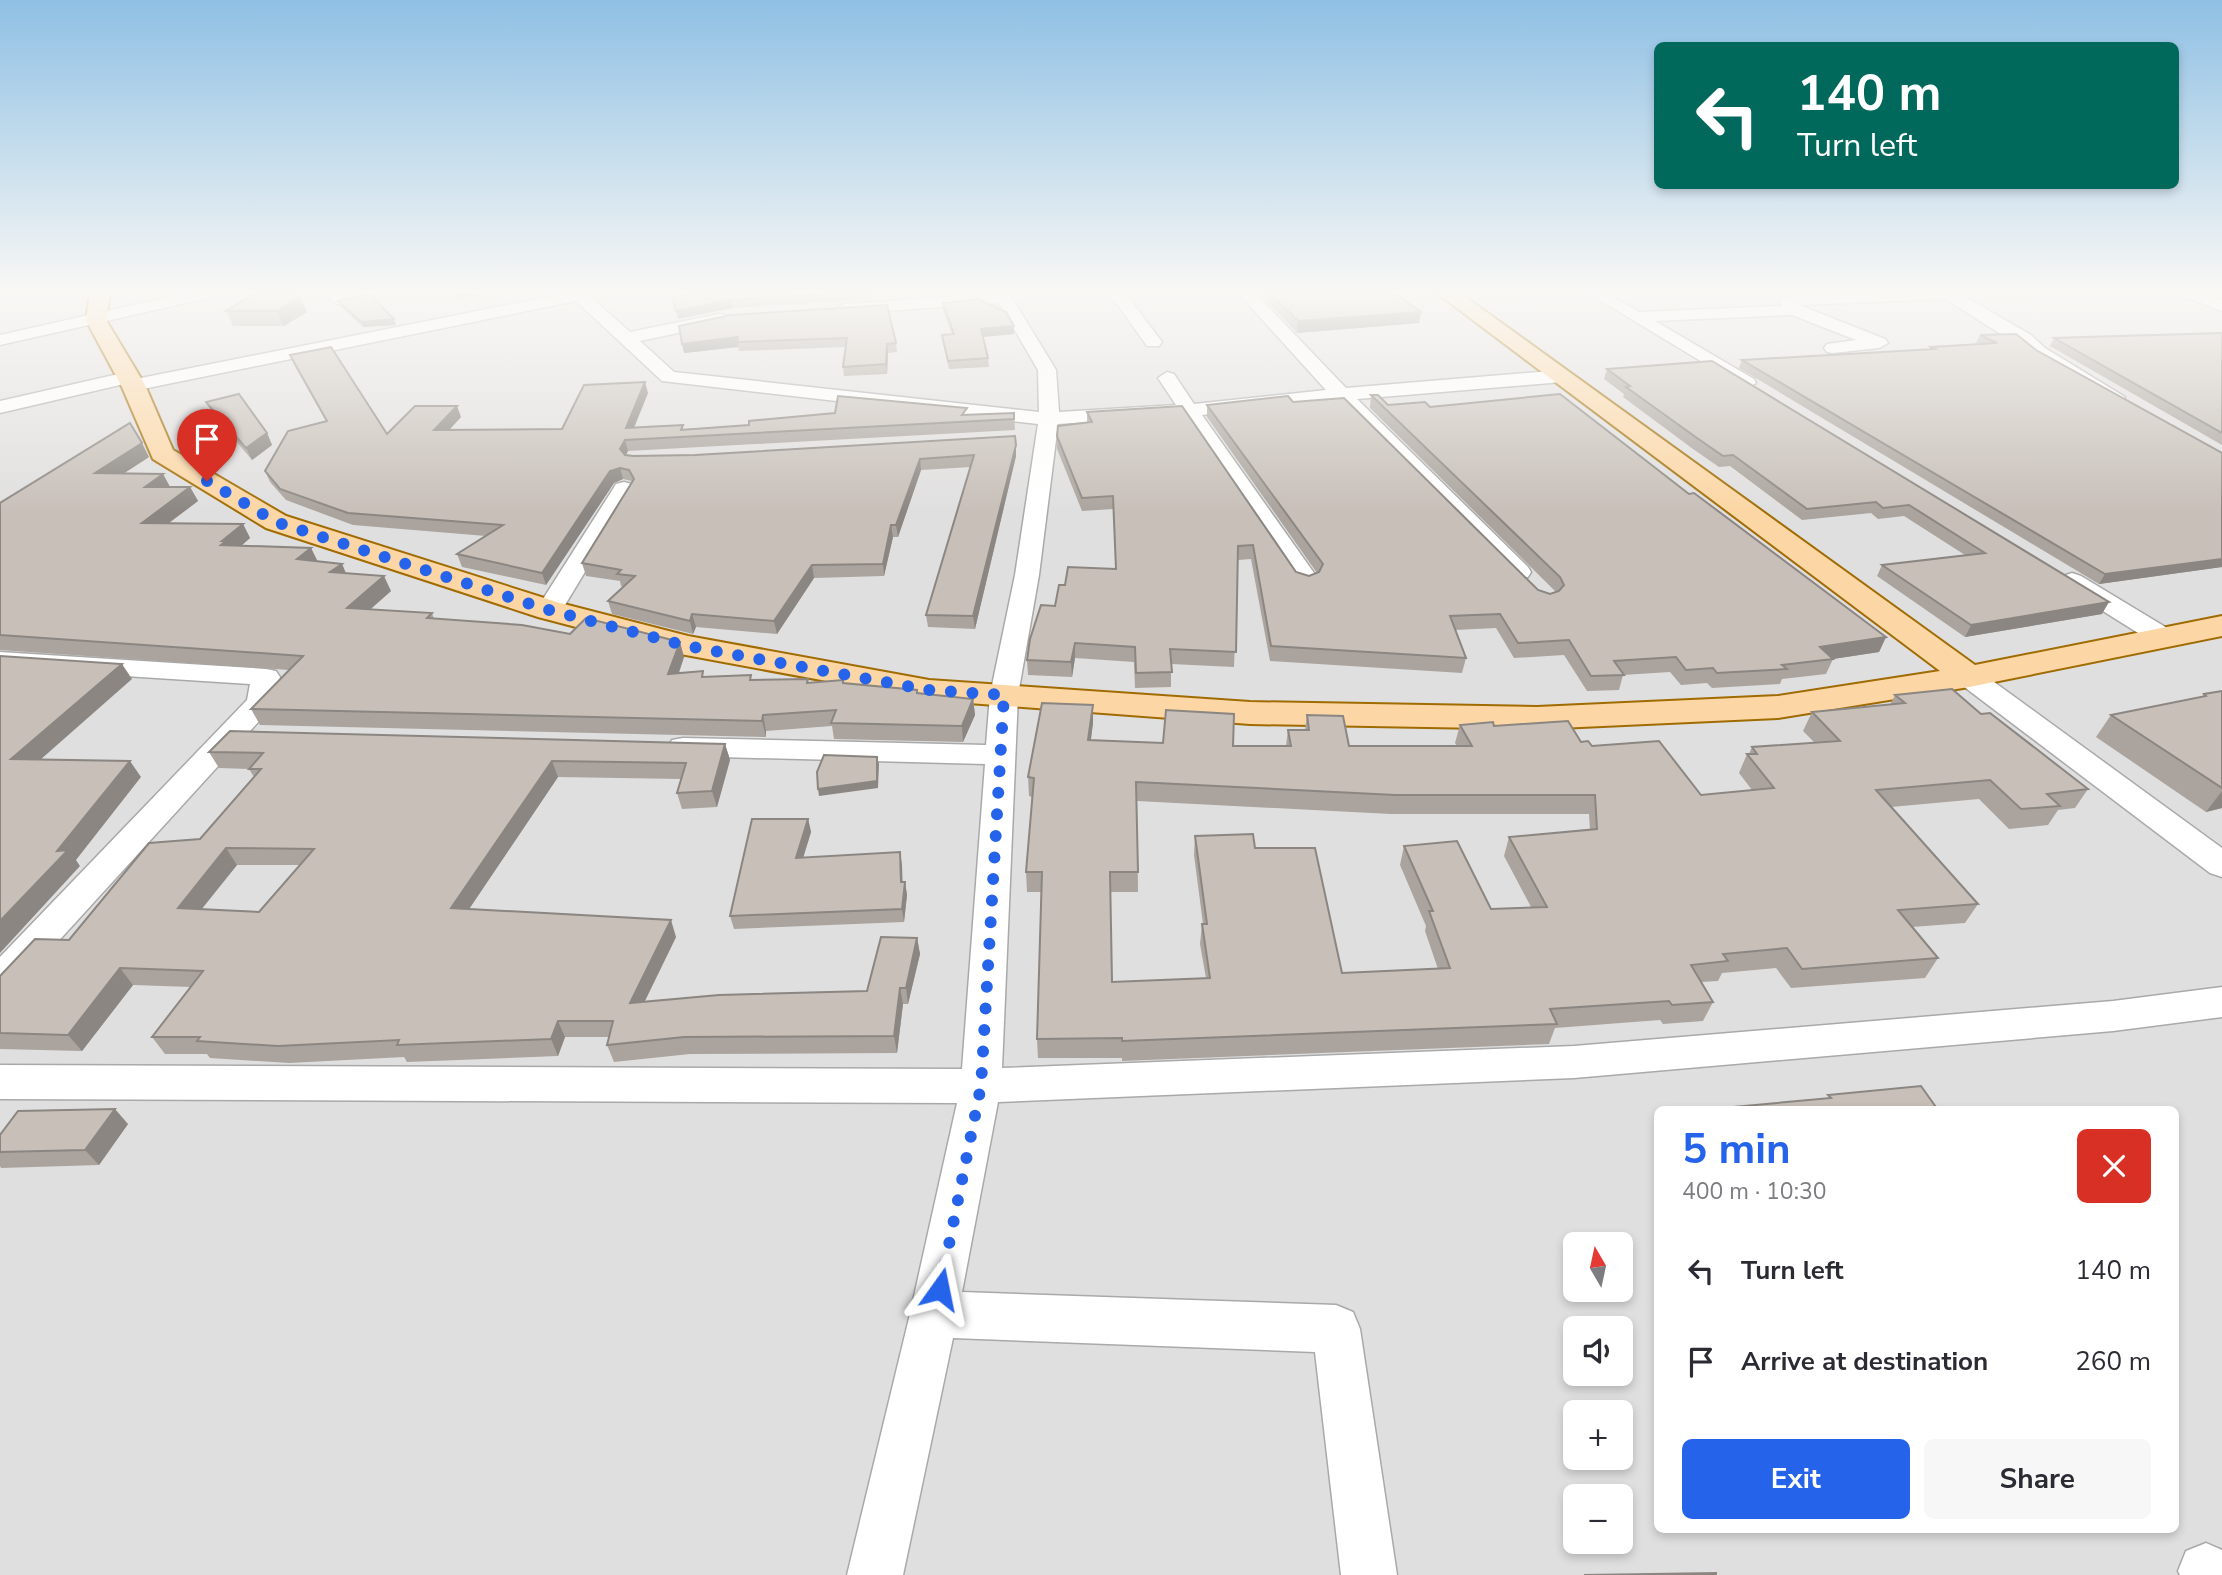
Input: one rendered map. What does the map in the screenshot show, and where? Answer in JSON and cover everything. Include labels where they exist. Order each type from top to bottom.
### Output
[{"type":"main road","points":[[124,366],[162,453],[276,522],[549,610],[687,646],[929,690],[1250,713],[1537,718],[1779,707],[1969,677],[2222,626]]},
{"type":"main road","points":[[1549,366],[1969,677]]},
{"type":"street","points":[[0,407],[206,366]]},
{"type":"street","points":[[658,366],[669,377],[1048,428]]},
{"type":"street","points":[[876,1575],[981,1086],[1004,695],[1027,575],[1048,428],[1045,366]]},
{"type":"street","points":[[1315,366],[1535,588]]},
{"type":"street","points":[[1718,366],[1764,394]]},
{"type":"street","points":[[2063,366],[2128,405]]},
{"type":"street","points":[[1019,439],[1048,428],[1190,410],[1341,394],[1562,376]]},
{"type":"street","points":[[1167,378],[1306,580]]},
{"type":"street","points":[[549,610],[624,489]]},
{"type":"street","points":[[2058,573],[2163,637]]},
{"type":"street","points":[[0,660],[266,677],[261,702],[0,981]]},
{"type":"street","points":[[1969,677],[2222,865]]},
{"type":"street","points":[[230,735],[271,736]]},
{"type":"street","points":[[657,746],[1001,755]]},
{"type":"street","points":[[0,1082],[981,1086],[1574,1062],[2113,1016],[2222,1002]]},
{"type":"street","points":[[934,1314],[1336,1329],[1369,1575]]},
{"type":"shaded area","points":[[0,366],[2222,366],[2222,1575],[0,1575]]},
{"type":"building","points":[[296,366],[344,366],[387,434],[415,406],[457,406],[434,430],[562,429],[584,385],[645,382],[626,428],[683,425],[681,430],[749,425],[749,421],[835,413],[838,396],[967,408],[962,415],[1014,413],[1014,419],[625,440],[620,449],[625,455],[695,455],[1015,436],[1016,445],[973,616],[926,615],[974,455],[920,459],[896,525],[891,525],[883,564],[812,565],[774,621],[692,614],[690,621],[608,601],[635,576],[617,574],[621,570],[582,563],[634,479],[629,470],[620,468],[610,471],[542,573],[457,554],[503,525],[348,513],[280,489],[265,471],[288,431],[327,421]]},
{"type":"building","points":[[1721,366],[2109,602],[1971,625],[1882,565],[1985,553],[1909,505],[1883,508],[1876,502],[1807,509],[1733,455],[1723,456],[1697,438],[1626,387],[1630,386],[1607,369]]},
{"type":"building","points":[[1753,366],[2066,366],[2222,453],[2222,559],[2105,574]]},
{"type":"building","points":[[2104,366],[2222,366],[2222,433]]},
{"type":"building","points":[[239,394],[267,433],[246,448],[206,402]]},
{"type":"building","points":[[1560,394],[1689,494],[1694,493],[1886,637],[1820,647],[1833,659],[1782,665],[1787,669],[1717,673],[1713,668],[1686,670],[1676,657],[1614,661],[1624,675],[1591,676],[1569,640],[1518,643],[1500,614],[1450,616],[1466,658],[1271,646],[1253,545],[1238,546],[1236,652],[1170,649],[1172,672],[1136,673],[1135,647],[1075,643],[1071,662],[1027,660],[1030,639],[1041,605],[1055,606],[1059,585],[1065,585],[1068,567],[1116,569],[1113,496],[1082,498],[1057,436],[1058,426],[1092,422],[1087,412],[1182,406],[1296,572],[1309,576],[1319,572],[1323,564],[1207,405],[1288,396],[1293,402],[1344,398],[1538,590],[1550,594],[1559,591],[1564,585],[1560,577],[1371,395],[1378,395],[1388,405],[1425,402],[1430,407]]},
{"type":"building","points":[[130,423],[142,443],[95,473],[163,474],[145,487],[190,487],[142,523],[243,524],[222,541],[226,541],[221,545],[311,548],[297,559],[342,564],[330,572],[384,576],[347,608],[432,613],[427,618],[522,625],[570,634],[586,618],[680,642],[668,674],[703,671],[702,677],[751,675],[750,680],[808,679],[807,683],[843,680],[843,683],[973,699],[962,726],[831,723],[836,710],[763,715],[762,721],[251,709],[303,656],[0,635],[0,503]]},
{"type":"building","points":[[0,656],[122,664],[11,759],[130,761],[57,851],[68,850],[0,921]]},
{"type":"building","points":[[1952,689],[1981,714],[1990,713],[2088,789],[2047,794],[2060,806],[2021,809],[1990,780],[1876,790],[1978,904],[1898,910],[1938,958],[1802,969],[1787,948],[1723,954],[1728,961],[1691,965],[1713,1002],[1672,1005],[1669,1001],[1550,1009],[1557,1024],[1122,1041],[1122,1038],[1037,1039],[1042,872],[1026,872],[1034,778],[1028,777],[1042,703],[1093,705],[1088,740],[1163,743],[1166,710],[1234,714],[1233,746],[1291,746],[1288,730],[1309,730],[1307,715],[1343,716],[1349,746],[1472,746],[1460,725],[1493,722],[1494,726],[1568,721],[1581,742],[1588,741],[1592,746],[1659,741],[1701,795],[1774,788],[1747,754],[1757,754],[1752,747],[1840,741],[1812,712],[1905,703],[1895,695]],"holes":[[[1136,782],[1395,795],[1595,795],[1597,829],[1509,837],[1547,907],[1491,909],[1457,841],[1404,846],[1433,911],[1429,911],[1450,968],[1342,973],[1315,848],[1255,848],[1253,834],[1195,836],[1207,924],[1202,924],[1210,978],[1112,982],[1110,872],[1138,872]]]},
{"type":"building","points":[[2222,691],[2222,788],[2111,715],[2206,696],[2204,694]]},
{"type":"building","points":[[230,731],[725,744],[712,791],[677,793],[686,763],[552,761],[451,908],[671,920],[630,1003],[719,995],[867,991],[881,937],[917,938],[906,988],[900,988],[894,1036],[684,1037],[607,1045],[613,1021],[558,1021],[551,1039],[397,1045],[399,1040],[278,1046],[197,1041],[200,1037],[152,1037],[203,971],[120,968],[68,1035],[0,1033],[0,976],[35,939],[69,940],[149,843],[200,839],[261,769],[249,769],[263,753],[209,752]],"holes":[[[226,848],[314,849],[259,912],[178,908]]]},
{"type":"building","points":[[824,755],[877,757],[877,781],[818,789],[817,772]]},
{"type":"building","points":[[752,819],[808,819],[796,858],[900,852],[901,882],[905,882],[902,909],[730,916]]},
{"type":"building","points":[[1921,1086],[1935,1106],[1744,1106],[1831,1098],[1828,1095]]},
{"type":"building","points":[[115,1109],[85,1150],[0,1152],[0,1135],[18,1111]]},
{"type":"building","points":[[1716,1573],[1716,1575],[1584,1575]]},
{"type":"route","points":[[207,481],[276,522],[549,610],[687,646],[929,690],[1004,695],[981,1086],[940,1289]]}]
